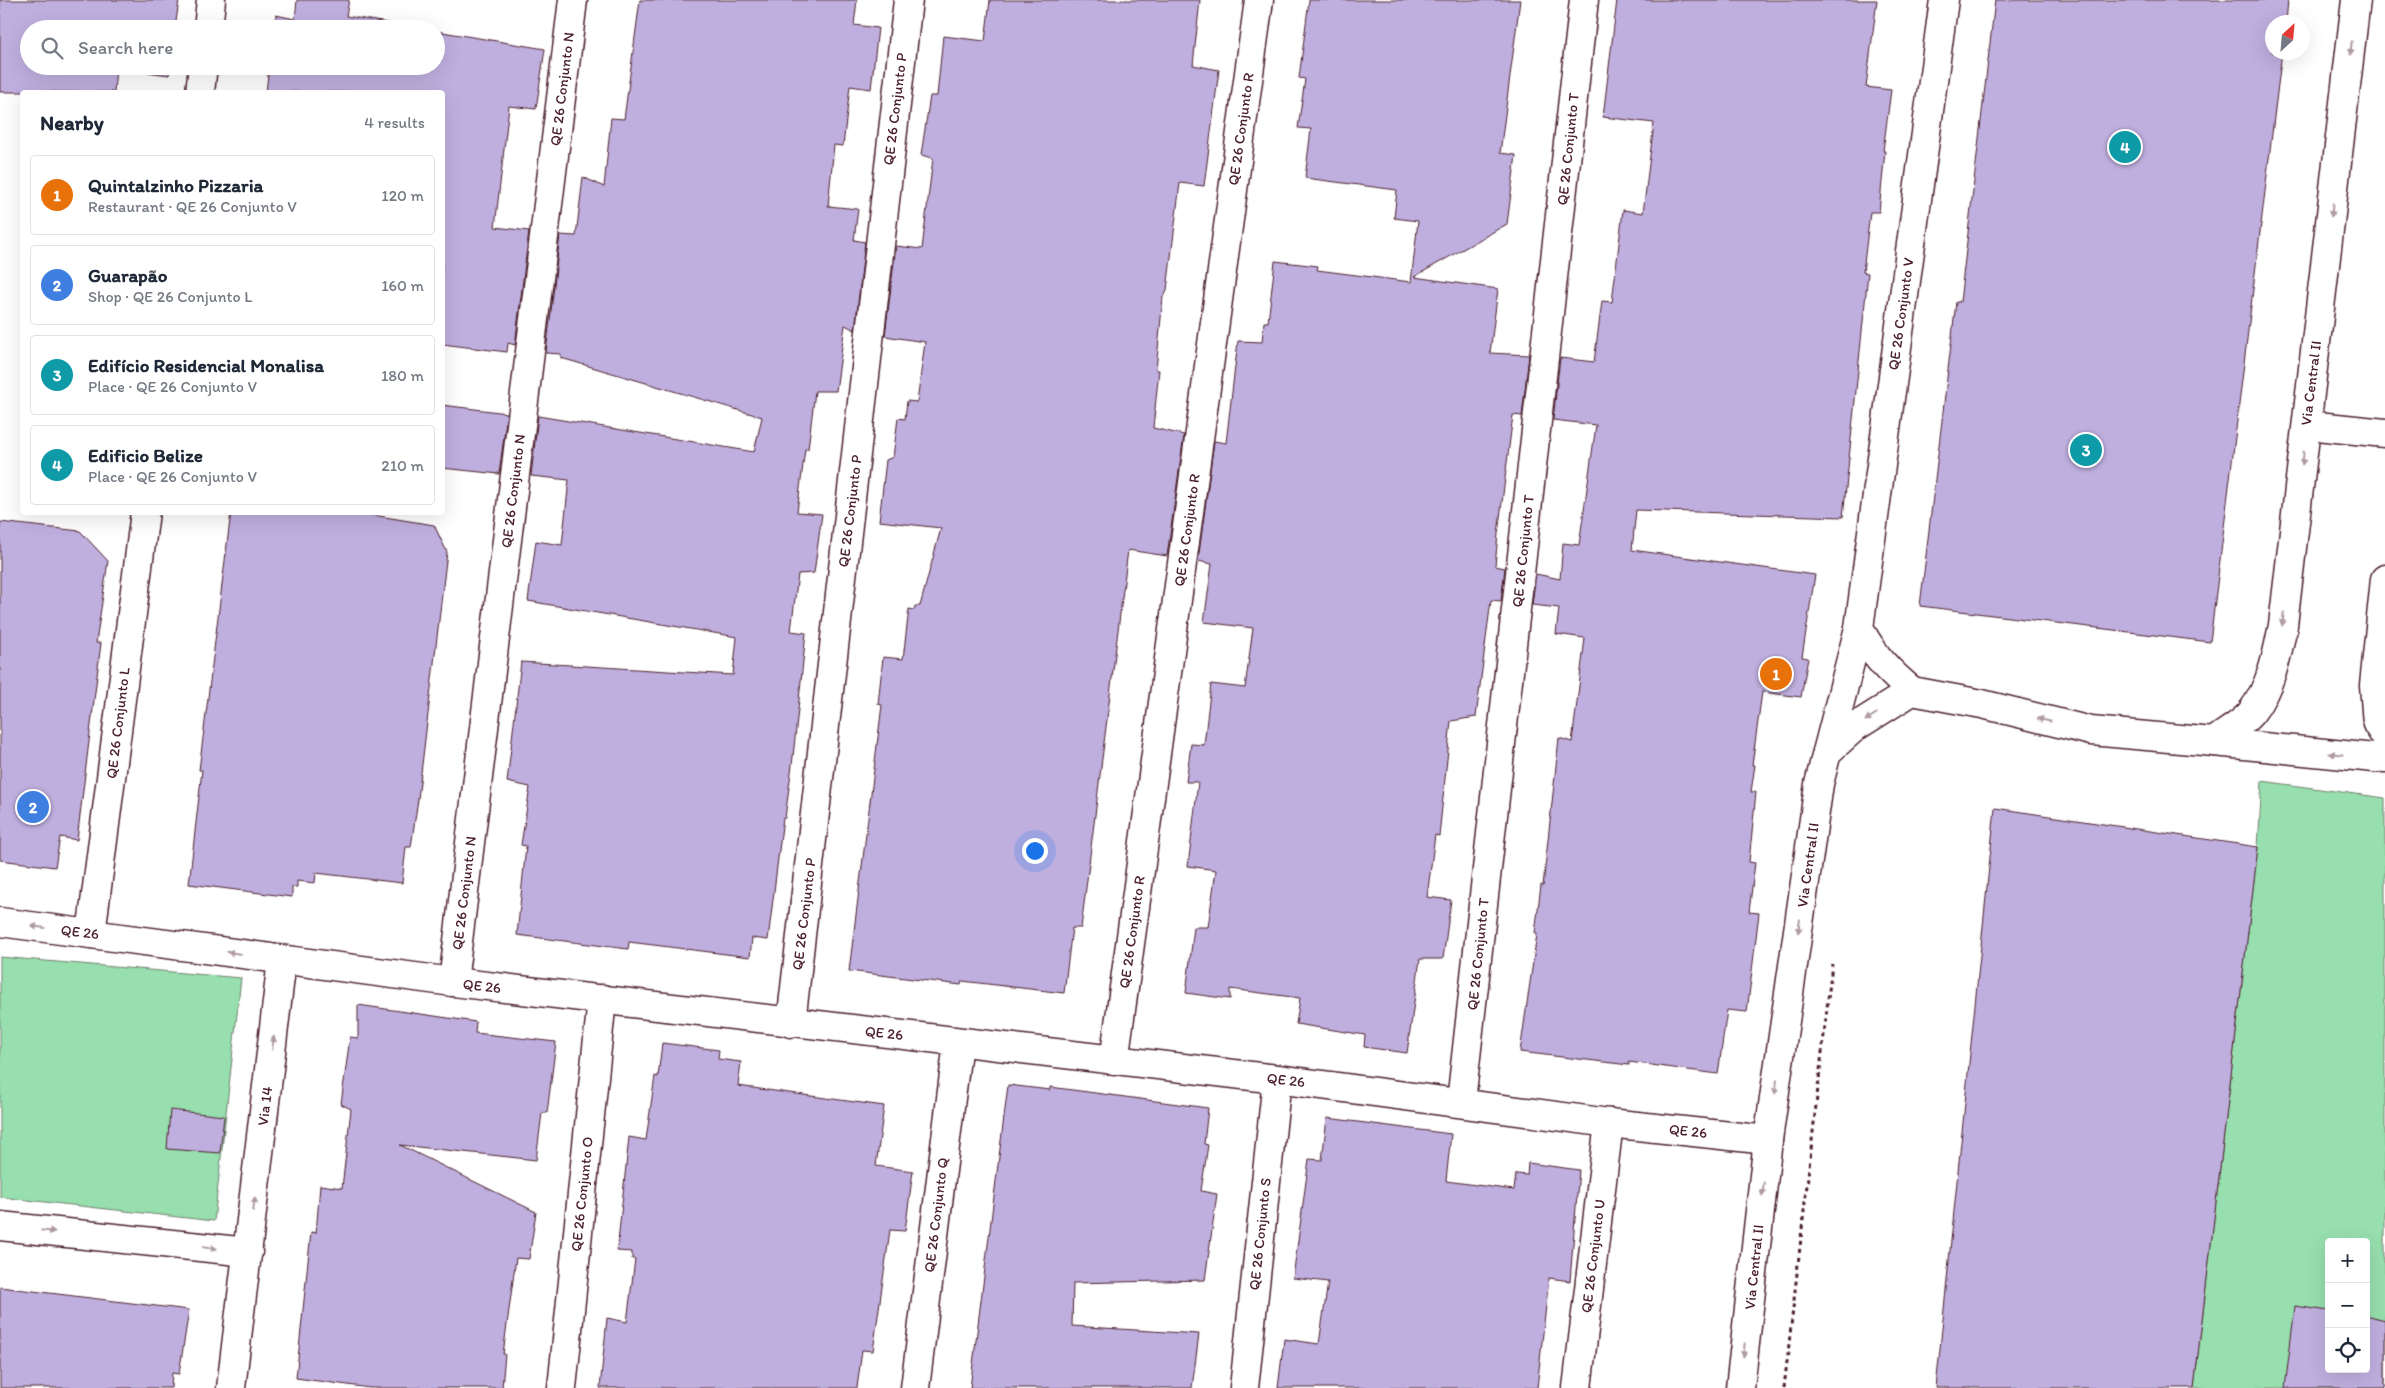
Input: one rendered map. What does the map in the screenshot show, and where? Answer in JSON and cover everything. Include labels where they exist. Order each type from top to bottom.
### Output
[{"type":"street","points":[[209,20],[212,0]]},
{"type":"street","name":"QE 26 Conjunto N","points":[[453,982],[573,0]]},
{"type":"street","name":"QE 26 Conjunto P","points":[[791,1023],[908,0]]},
{"type":"street","name":"QE 26 Conjunto R","points":[[1114,1061],[1259,0]]},
{"type":"street","name":"QE 26 Conjunto T","points":[[1462,1102],[1584,0]]},
{"type":"street","name":"QE 26 Conjunto V","points":[[1827,752],[1859,628],[1944,0]]},
{"type":"street","name":"Via Central II","points":[[2214,742],[2250,714],[2268,684],[2277,658],[2307,425],[2356,0]]},
{"type":"street","points":[[200,90],[202,75]]},
{"type":"street","points":[[2307,425],[2385,433]]},
{"type":"street","name":"QE 26 Conjunto L","points":[[91,934],[145,515]]},
{"type":"street","points":[[2385,579],[2374,685],[2377,724],[2385,736]]},
{"type":"street","points":[[1859,628],[1870,649],[1883,667],[1912,691],[1982,704],[2092,731],[2385,759]]},
{"type":"street","points":[[1827,752],[1855,728],[1912,691]]},
{"type":"street","name":"Via Central II","points":[[1740,1388],[1768,1140],[1819,784],[1827,752]]},
{"type":"street","name":"QE 26","points":[[0,922],[453,982],[1277,1079],[1610,1123],[1768,1140]]},
{"type":"street","name":"Via 14","points":[[231,1388],[282,960]]},
{"type":"street","name":"QE 26 Conjunto O","points":[[562,1388],[602,999]]},
{"type":"street","name":"QE 26 Conjunto Q","points":[[915,1388],[958,1042]]},
{"type":"street","name":"QE 26 Conjunto S","points":[[1244,1388],[1277,1079]]},
{"type":"street","name":"QE 26 Conjunto U","points":[[1577,1388],[1610,1123]]},
{"type":"street","points":[[0,1226],[248,1252]]},
{"type":"path","points":[[1784,1388],[1833,954]]},
{"type":"green space","points":[[2262,781],[2385,798],[2385,1388],[2194,1388],[2258,847]]},
{"type":"green space","points":[[0,957],[241,978],[214,1221],[0,1197]]},
{"type":"building","points":[[0,0],[179,0],[176,20],[20,20],[20,75],[115,75],[114,90],[20,90],[20,92],[0,92]]},
{"type":"building","points":[[297,0],[349,0],[346,16],[370,20],[275,20],[276,15],[295,19]]},
{"type":"building","points":[[640,0],[857,0],[854,25],[878,28],[871,89],[850,86],[843,146],[834,145],[828,206],[858,209],[854,240],[865,242],[855,330],[845,325],[836,391],[815,391],[808,449],[805,449],[797,512],[822,514],[814,573],[798,574],[791,631],[806,633],[793,757],[785,818],[783,818],[768,940],[752,938],[750,957],[629,942],[628,949],[517,935],[526,846],[521,845],[530,787],[507,782],[521,662],[733,675],[737,637],[528,601],[536,541],[562,545],[569,480],[531,476],[538,416],[754,452],[762,417],[561,358],[561,354],[546,353],[560,235],[576,236],[583,177],[604,187],[611,118],[624,119]]},
{"type":"building","points":[[990,0],[1200,0],[1193,65],[1219,70],[1204,186],[1180,183],[1167,290],[1163,297],[1156,370],[1159,370],[1153,428],[1184,435],[1167,556],[1128,550],[1081,928],[1072,928],[1064,993],[962,981],[961,985],[849,971],[882,705],[878,704],[883,657],[903,659],[909,609],[914,610],[915,606],[920,606],[941,528],[879,521],[886,460],[893,457],[898,418],[905,419],[907,401],[917,402],[925,342],[885,336],[896,246],[922,249],[933,158],[921,155],[930,96],[937,96],[943,36],[985,41]]},
{"type":"building","points":[[1309,0],[1520,0],[1500,153],[1516,155],[1507,224],[1414,277],[1498,289],[1490,353],[1529,355],[1522,416],[1513,415],[1498,534],[1495,566],[1505,568],[1501,601],[1491,600],[1476,717],[1451,721],[1439,836],[1435,835],[1427,897],[1451,900],[1443,959],[1420,959],[1407,1053],[1364,1047],[1365,1035],[1296,1024],[1300,998],[1230,989],[1230,999],[1186,993],[1194,927],[1208,927],[1216,870],[1188,866],[1198,782],[1186,782],[1191,744],[1204,745],[1211,684],[1245,688],[1253,628],[1204,622],[1212,564],[1198,561],[1214,441],[1226,443],[1238,341],[1262,342],[1264,322],[1268,322],[1275,261],[1318,266],[1317,270],[1411,282],[1418,221],[1394,218],[1397,190],[1305,178],[1311,129],[1298,128],[1305,79],[1299,78]]},
{"type":"building","points":[[1617,0],[1877,0],[1866,87],[1891,90],[1883,151],[1885,151],[1879,212],[1870,212],[1863,272],[1868,273],[1843,517],[1636,510],[1632,550],[1815,575],[1802,657],[1808,658],[1801,697],[1762,692],[1752,765],[1755,765],[1751,792],[1756,792],[1749,862],[1755,863],[1749,912],[1759,913],[1747,1012],[1727,1010],[1718,1074],[1629,1062],[1629,1065],[1520,1052],[1537,934],[1535,933],[1541,885],[1543,886],[1559,738],[1572,742],[1585,638],[1556,634],[1559,608],[1532,605],[1536,574],[1560,579],[1563,543],[1579,545],[1596,425],[1553,420],[1560,358],[1594,362],[1602,301],[1612,302],[1623,210],[1643,213],[1654,123],[1603,117]]},
{"type":"building","points":[[1995,0],[2288,0],[2287,15],[2265,15],[2265,60],[2281,60],[2210,642],[1920,606],[1956,302],[1960,302]]},
{"type":"building","points":[[445,32],[545,49],[536,109],[509,106],[495,227],[529,231],[515,345],[508,343],[507,352],[445,344],[445,90],[266,90],[268,75],[445,75]]},
{"type":"building","points":[[445,405],[507,413],[499,474],[445,468]]},
{"type":"building","points":[[231,515],[372,515],[434,525],[447,552],[418,799],[411,847],[406,847],[402,883],[316,873],[315,883],[297,881],[297,887],[292,887],[292,897],[189,884],[202,770],[199,770]]},
{"type":"building","points":[[0,522],[80,531],[108,561],[96,643],[101,643],[77,840],[60,837],[55,867],[0,860]]},
{"type":"building","points":[[1995,808],[2258,847],[2194,1388],[1936,1388]]},
{"type":"building","points":[[358,1005],[476,1022],[475,1033],[556,1042],[547,1113],[542,1113],[536,1160],[400,1145],[536,1212],[529,1259],[516,1258],[503,1354],[505,1354],[502,1388],[370,1388],[296,1378],[311,1232],[316,1233],[320,1185],[342,1188],[351,1109],[341,1104],[350,1037],[358,1038]]},
{"type":"building","points":[[662,1043],[719,1050],[718,1059],[741,1062],[738,1086],[884,1106],[876,1166],[913,1171],[905,1231],[890,1230],[873,1351],[862,1350],[857,1388],[600,1388],[607,1318],[627,1322],[635,1259],[632,1259],[632,1252],[617,1251],[629,1137],[646,1140],[655,1076],[658,1077]]},
{"type":"building","points":[[1008,1085],[1050,1090],[1050,1087],[1208,1108],[1204,1144],[1208,1145],[1201,1191],[1217,1194],[1205,1280],[1073,1283],[1072,1326],[1199,1334],[1192,1388],[970,1388]]},
{"type":"building","points":[[170,1110],[224,1116],[220,1153],[167,1149]]},
{"type":"building","points":[[1327,1118],[1451,1134],[1446,1181],[1514,1190],[1516,1174],[1527,1175],[1528,1163],[1579,1170],[1570,1281],[1549,1278],[1537,1388],[1278,1388],[1284,1339],[1319,1344],[1328,1282],[1293,1278],[1309,1159],[1322,1160]]},
{"type":"building","points":[[0,1287],[189,1310],[179,1374],[172,1373],[171,1388],[0,1388]]},
{"type":"building","points":[[2295,1306],[2325,1310],[2325,1373],[2370,1373],[2370,1316],[2385,1320],[2385,1388],[2285,1388]]},
{"type":"place","name":"Edificio Belize","points":[[2125,147]]},
{"type":"place","name":"Edifício Residencial Monalisa","points":[[2086,450]]},
{"type":"place","name":"Quintalzinho Pizzaria","points":[[1776,674]]},
{"type":"place","name":"Guarapão","points":[[33,807]]}]
